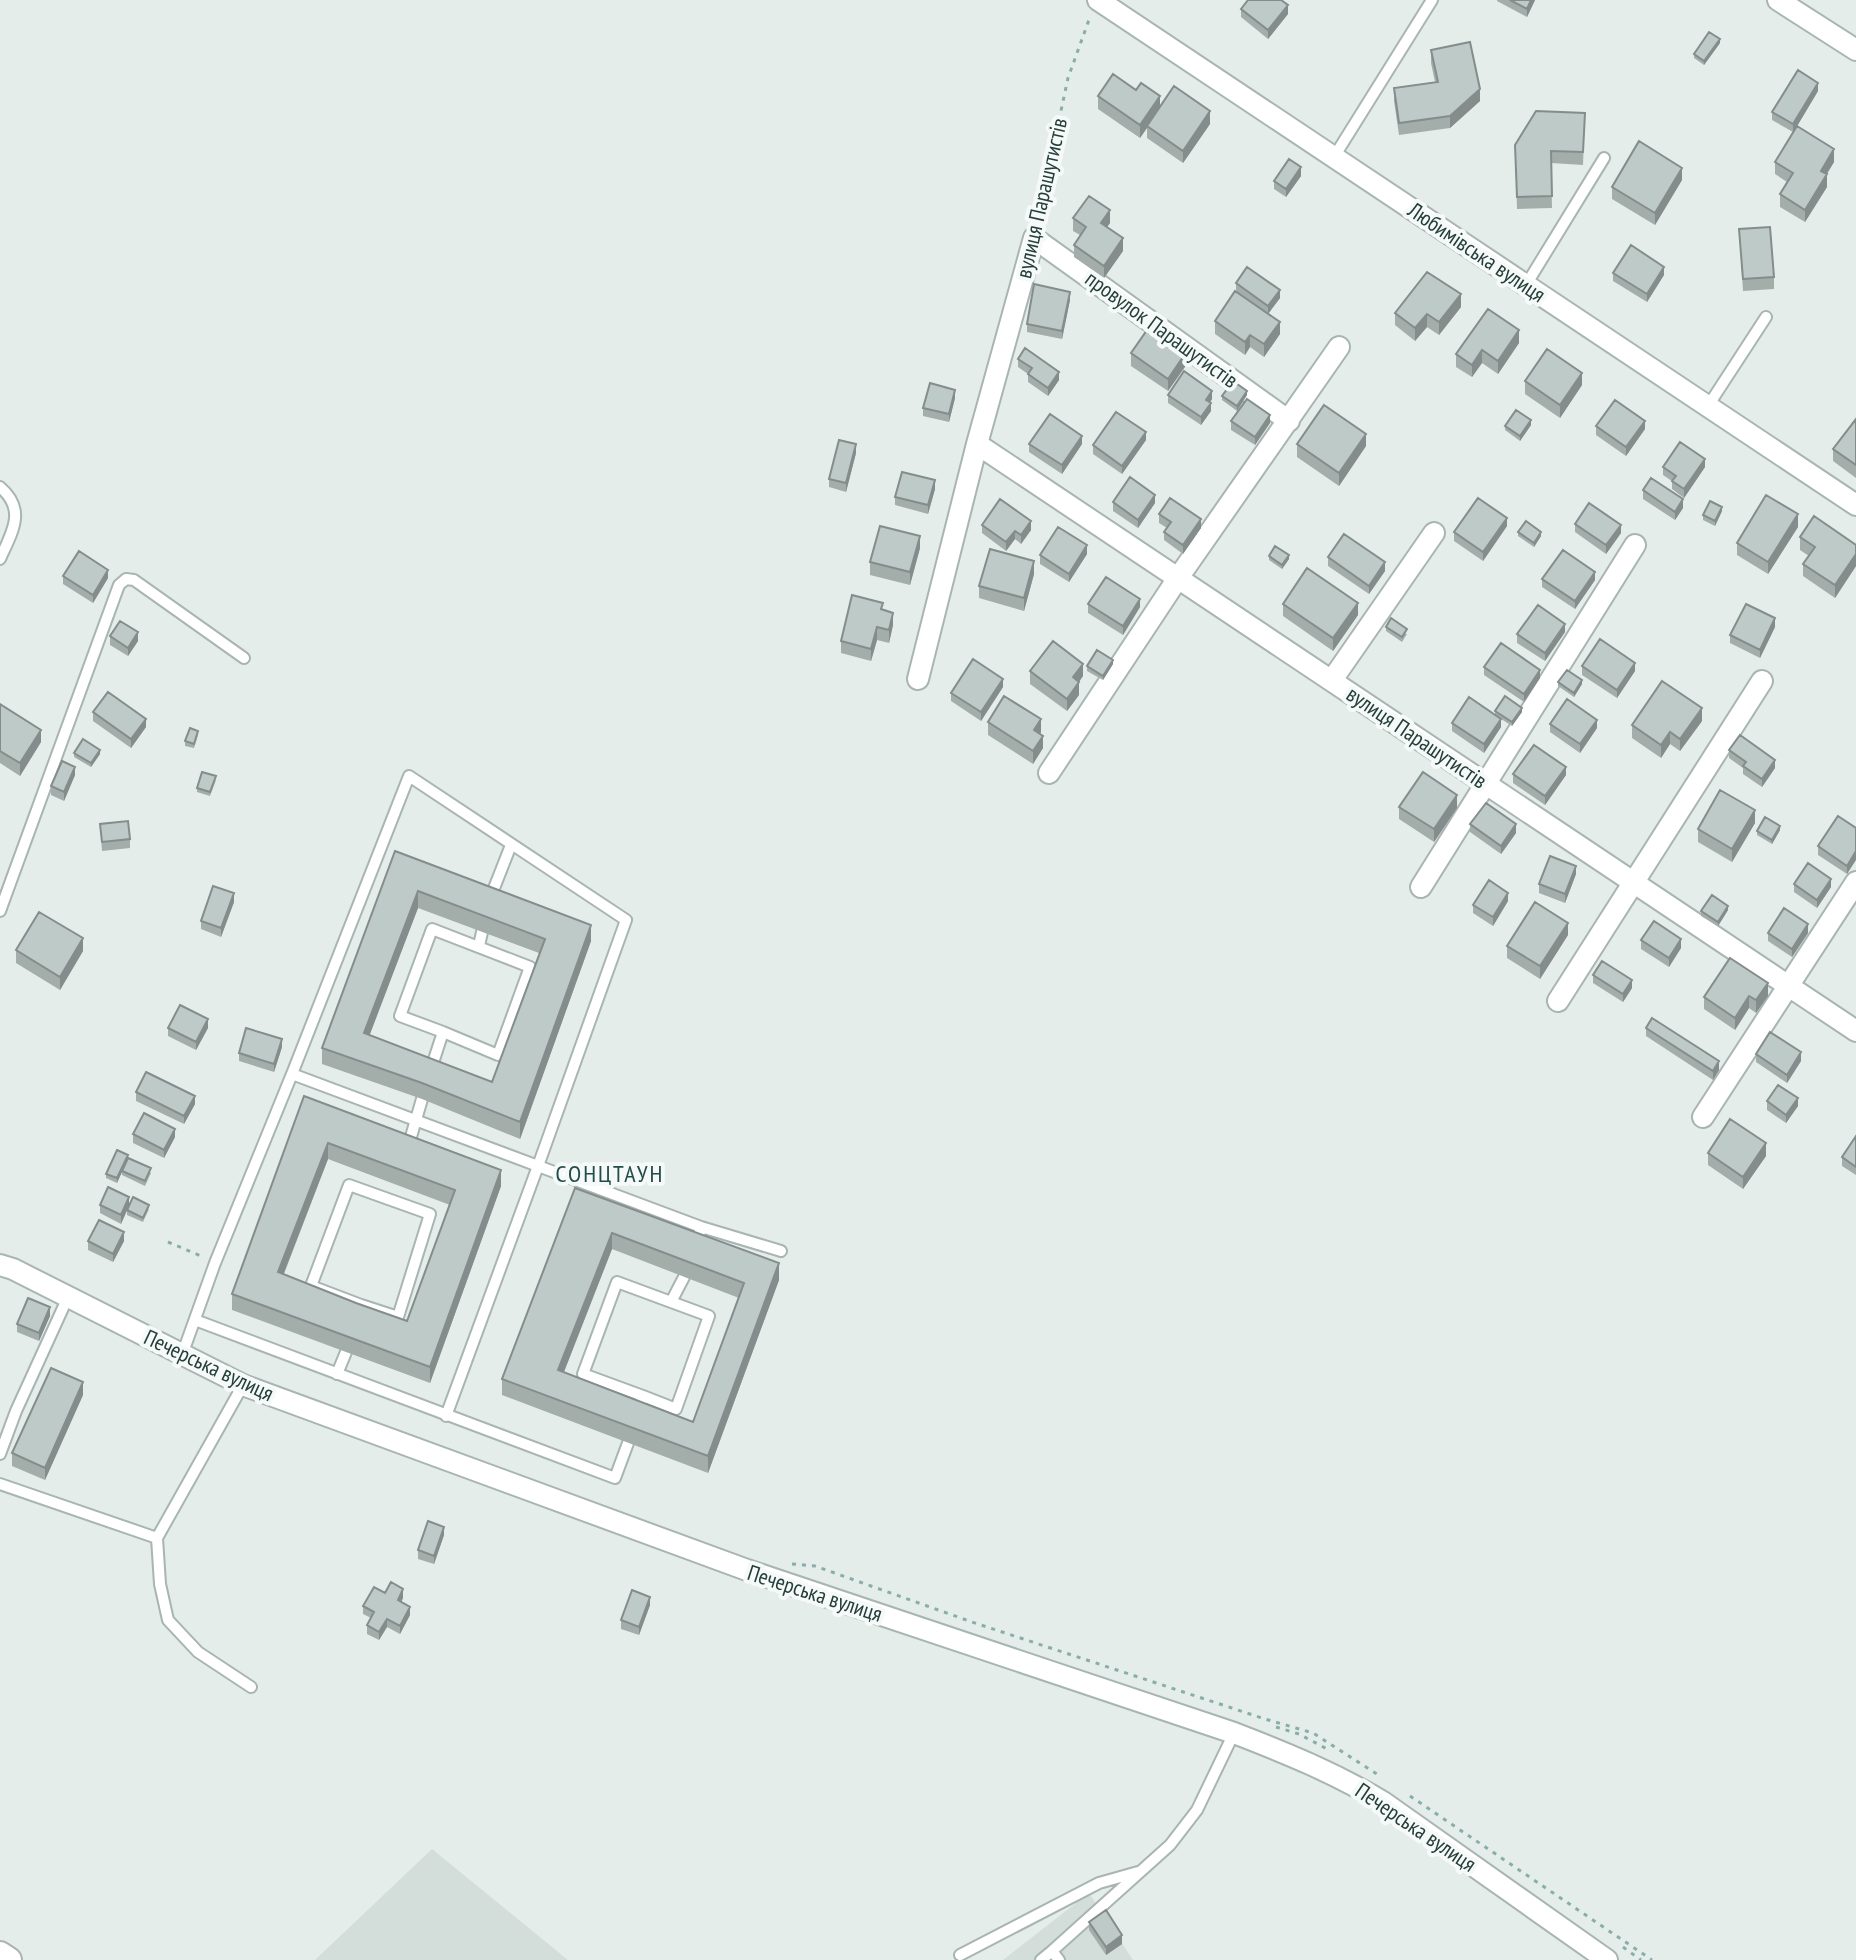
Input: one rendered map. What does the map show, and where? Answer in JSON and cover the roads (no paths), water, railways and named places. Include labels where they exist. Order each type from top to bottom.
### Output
[{"type":"street","points":[[1778,0],[1856,50]]},
{"type":"street","name":"Любимівська вулиця","points":[[1095,6],[1334,157],[1856,505]]},
{"type":"street","name":"провулок Парашутистів","points":[[1034,238],[1289,421]]},
{"type":"street","name":"вулиця Парашутистів","points":[[918,679],[977,444],[1034,238]]},
{"type":"street","points":[[1049,773],[1178,578],[1339,347]]},
{"type":"street","name":"вулиця Парашутистів","points":[[977,444],[1856,1031]]},
{"type":"street","points":[[1332,680],[1434,533]]},
{"type":"street","points":[[1421,887],[1635,545]]},
{"type":"street","points":[[1558,1001],[1762,681]]},
{"type":"street","points":[[1703,1117],[1856,882]]},
{"type":"street","name":"Печерська вулиця","points":[[0,1265],[243,1385],[747,1570],[1234,1733],[1304,1760],[1371,1795],[1607,1960]]},
{"type":"street","points":[[0,1954],[9,1960]]},
{"type":"lane","points":[[1334,157],[1425,5],[1432,0]]},
{"type":"lane","points":[[1526,285],[1604,158]]},
{"type":"lane","points":[[1708,406],[1766,317]]},
{"type":"lane","points":[[0,487],[13,500],[15,515],[13,529],[0,559]]},
{"type":"lane","points":[[0,911],[119,585],[126,579],[134,580],[244,658]]},
{"type":"lane","points":[[182,1355],[215,1263],[409,776],[626,920],[446,1416]]},
{"type":"lane","points":[[489,903],[511,845]]},
{"type":"lane","points":[[432,929],[530,967],[498,1055],[443,1032],[400,1016],[432,929]]},
{"type":"lane","points":[[479,946],[482,932]]},
{"type":"lane","points":[[429,1074],[443,1032]]},
{"type":"lane","points":[[292,1074],[701,1227],[781,1251]]},
{"type":"lane","points":[[406,1152],[422,1099]]},
{"type":"lane","points":[[349,1185],[430,1214],[398,1317],[361,1305],[311,1286],[349,1185]]},
{"type":"lane","points":[[391,1199],[397,1185]]},
{"type":"lane","points":[[696,1251],[701,1227]]},
{"type":"lane","points":[[671,1302],[684,1277]]},
{"type":"lane","points":[[617,1282],[709,1316],[676,1409],[643,1396],[583,1374],[617,1282]]},
{"type":"lane","points":[[0,1454],[16,1411],[68,1297]]},
{"type":"lane","points":[[356,1320],[361,1305]]},
{"type":"lane","points":[[195,1320],[615,1478],[628,1443]]},
{"type":"lane","points":[[337,1374],[346,1352]]},
{"type":"lane","points":[[243,1385],[157,1538],[160,1584],[168,1620],[198,1652],[251,1687]]},
{"type":"lane","points":[[636,1417],[643,1396]]},
{"type":"lane","points":[[0,1484],[157,1538]]},
{"type":"lane","points":[[1041,1960],[1056,1955],[1170,1845],[1197,1810],[1234,1733]]},
{"type":"lane","points":[[960,1955],[1099,1883],[1144,1870]]},
{"type":"district","name":"СОНЦТАУН","points":[[610,1173]]}]
